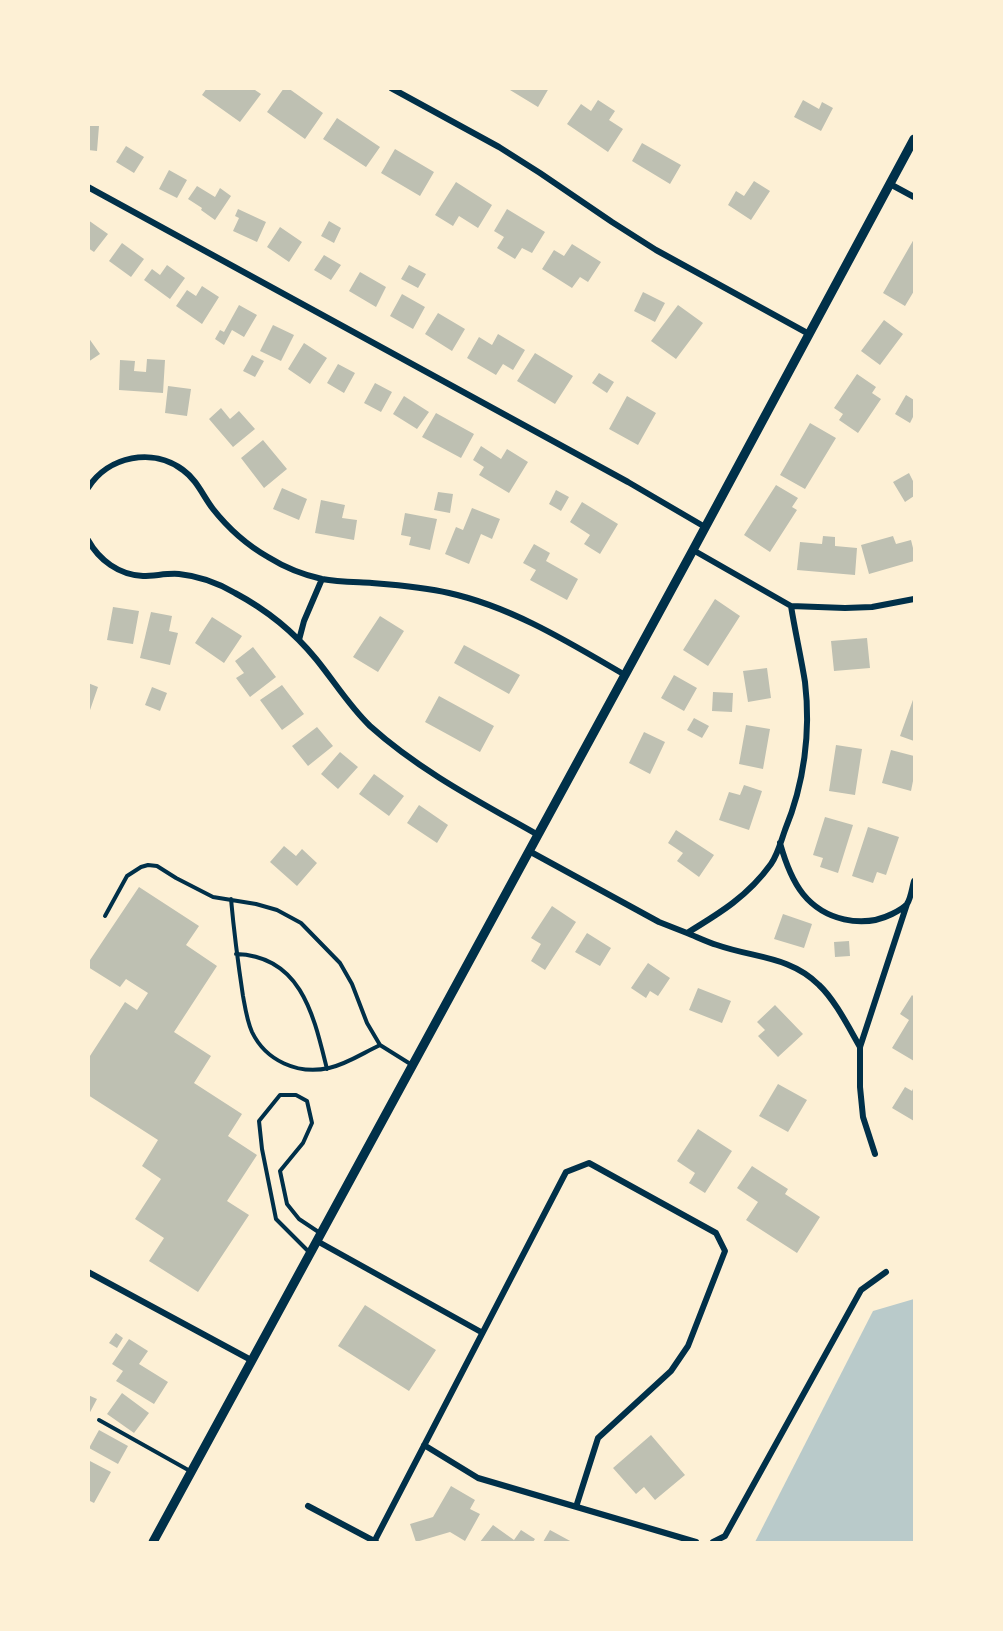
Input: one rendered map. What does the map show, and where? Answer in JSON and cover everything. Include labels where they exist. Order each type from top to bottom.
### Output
[{"type":"street","points":[[392,88],[540,173],[656,249],[809,334]]},
{"type":"street","points":[[153,1542],[915,139]]},
{"type":"street","points":[[890,184],[915,197]]},
{"type":"street","points":[[88,187],[628,482],[705,527]]},
{"type":"street","points":[[89,487],[109,467],[124,459],[141,456],[169,461],[184,470],[196,482],[213,508],[232,530],[268,557],[294,570],[322,579],[448,592],[484,603],[568,642],[625,675]]},
{"type":"street","points":[[88,540],[98,555],[111,566],[125,573],[142,576],[178,574],[199,577],[237,594],[272,617],[299,640],[368,724],[399,751],[435,776],[538,835]]},
{"type":"street","points":[[693,550],[790,606],[872,607],[915,599]]},
{"type":"street","points":[[299,640],[304,621],[322,579]]},
{"type":"street","points":[[687,933],[739,899],[757,881],[773,861],[793,811],[807,734],[805,682],[790,606]]},
{"type":"street","points":[[780,843],[792,878],[804,895],[821,910],[831,915],[850,921],[865,922],[883,918],[907,904]]},
{"type":"street","points":[[529,851],[659,922],[719,946],[790,964],[821,986],[860,1047]]},
{"type":"street","points":[[875,1154],[863,1117],[860,1047],[915,881]]},
{"type":"street","points":[[308,1506],[375,1542],[481,1332],[566,1172],[589,1163],[716,1233],[725,1251],[688,1346],[671,1371],[598,1438],[576,1507]]},
{"type":"street","points":[[319,1237],[481,1332]]},
{"type":"street","points":[[88,1272],[251,1360]]},
{"type":"street","points":[[713,1542],[725,1536],[861,1290],[886,1272]]},
{"type":"street","points":[[424,1445],[478,1478],[696,1542]]},
{"type":"lane","points":[[105,916],[127,876],[148,865],[157,866],[213,897],[277,910],[301,923],[340,963],[352,984],[367,1023],[380,1045],[413,1065]]},
{"type":"lane","points":[[231,899],[236,954],[246,1011],[252,1032],[264,1048],[279,1062],[296,1069],[313,1071],[347,1062],[380,1045]]},
{"type":"lane","points":[[236,954],[249,954],[267,960],[283,971],[298,987],[315,1020],[327,1069]]},
{"type":"lane","points":[[310,1254],[276,1219],[266,1167],[259,1121],[280,1095],[296,1095],[307,1101],[312,1123],[303,1143],[280,1171],[287,1204],[299,1219],[319,1237]]},
{"type":"lane","points":[[99,1420],[191,1471]]},
{"type":"shaded area","points":[[914,1299],[914,1542],[755,1542],[873,1311]]},
{"type":"building","points":[[207,88],[252,88],[261,94],[240,122],[202,95]]},
{"type":"building","points":[[284,88],[288,88],[323,113],[305,139],[267,112]]},
{"type":"building","points":[[511,88],[549,88],[538,107],[510,90]]},
{"type":"building","points":[[598,100],[615,111],[609,120],[623,129],[608,152],[567,124],[581,104],[591,111]]},
{"type":"building","points":[[803,100],[819,109],[822,102],[833,108],[821,131],[794,117]]},
{"type":"building","points":[[337,118],[380,147],[366,167],[323,139]]},
{"type":"building","points":[[88,126],[99,126],[97,151],[88,150]]},
{"type":"building","points":[[642,143],[681,165],[670,184],[632,161]]},
{"type":"building","points":[[126,146],[144,157],[134,173],[116,162]]},
{"type":"building","points":[[395,149],[434,172],[420,196],[381,173]]},
{"type":"building","points":[[169,170],[187,180],[177,198],[159,189]]},
{"type":"building","points":[[754,181],[770,191],[751,220],[728,205],[736,191],[744,196]]},
{"type":"building","points":[[456,182],[492,205],[478,228],[459,216],[453,226],[435,215]]},
{"type":"building","points":[[197,186],[215,197],[220,188],[231,196],[215,220],[188,199]]},
{"type":"building","points":[[238,209],[266,222],[257,242],[233,231],[239,218],[235,216]]},
{"type":"building","points":[[507,209],[545,232],[532,253],[522,248],[515,259],[497,248],[504,237],[494,231]]},
{"type":"building","points":[[88,220],[108,234],[94,252],[88,248]]},
{"type":"building","points":[[329,221],[341,228],[334,243],[321,236]]},
{"type":"building","points":[[280,227],[302,242],[289,262],[267,247]]},
{"type":"building","points":[[914,239],[914,291],[905,306],[883,293]]},
{"type":"building","points":[[122,243],[144,259],[131,277],[109,261]]},
{"type":"building","points":[[572,244],[601,262],[588,282],[580,277],[572,288],[542,269],[554,250],[564,256]]},
{"type":"building","points":[[324,255],[341,265],[331,280],[314,270]]},
{"type":"building","points":[[167,265],[185,278],[170,299],[144,280],[152,269],[160,275]]},
{"type":"building","points":[[409,265],[426,274],[418,288],[401,279]]},
{"type":"building","points":[[360,272],[386,287],[376,307],[349,291]]},
{"type":"building","points":[[202,286],[219,297],[202,324],[176,306],[187,290],[196,296]]},
{"type":"building","points":[[643,292],[665,303],[655,322],[634,311]]},
{"type":"building","points":[[402,294],[425,307],[413,329],[390,316]]},
{"type":"building","points":[[239,305],[257,315],[244,337],[232,330],[224,345],[215,339],[220,330],[224,332]]},
{"type":"building","points":[[678,305],[703,323],[676,359],[651,341]]},
{"type":"building","points":[[438,313],[465,329],[452,351],[425,334]]},
{"type":"building","points":[[884,320],[903,334],[880,365],[861,351]]},
{"type":"building","points":[[273,325],[294,335],[281,361],[260,351]]},
{"type":"building","points":[[498,334],[525,350],[513,370],[503,364],[496,375],[467,358],[479,337],[492,345]]},
{"type":"building","points":[[88,337],[100,354],[88,362]]},
{"type":"building","points":[[304,343],[327,358],[310,384],[288,369]]},
{"type":"building","points":[[535,353],[573,376],[555,404],[517,381]]},
{"type":"building","points":[[252,355],[264,361],[255,377],[243,371]]},
{"type":"building","points":[[147,359],[165,360],[163,393],[119,390],[120,360],[135,361],[134,371],[146,372]]},
{"type":"building","points":[[338,364],[355,373],[344,393],[327,383]]},
{"type":"building","points":[[599,373],[614,382],[607,393],[592,383]]},
{"type":"building","points":[[857,374],[876,387],[872,393],[881,399],[858,433],[839,420],[843,414],[834,408]]},
{"type":"building","points":[[375,383],[392,392],[381,412],[364,403]]},
{"type":"building","points":[[168,386],[191,389],[187,416],[165,413]]},
{"type":"building","points":[[906,395],[914,400],[914,415],[910,423],[895,414]]},
{"type":"building","points":[[404,396],[429,412],[417,429],[393,414]]},
{"type":"building","points":[[627,396],[656,413],[638,445],[609,429]]},
{"type":"building","points":[[221,408],[230,419],[239,411],[255,429],[233,447],[209,419]]},
{"type":"building","points":[[436,413],[474,434],[461,458],[422,437]]},
{"type":"building","points":[[810,423],[836,438],[805,489],[780,475]]},
{"type":"building","points":[[263,440],[287,469],[264,488],[241,458]]},
{"type":"building","points":[[481,446],[501,459],[507,449],[528,462],[509,493],[479,475],[484,467],[473,460]]},
{"type":"building","points":[[909,473],[914,483],[914,496],[905,502],[893,482]]},
{"type":"building","points":[[776,485],[798,498],[792,507],[797,510],[770,552],[744,535]]},
{"type":"building","points":[[282,488],[307,499],[299,520],[273,509]]},
{"type":"building","points":[[556,490],[569,497],[561,511],[549,504]]},
{"type":"building","points":[[438,492],[453,494],[450,513],[434,510]]},
{"type":"building","points":[[321,500],[345,505],[342,518],[357,520],[354,540],[315,533]]},
{"type":"building","points":[[582,502],[618,524],[600,554],[584,544],[590,535],[570,522]]},
{"type":"building","points":[[472,508],[500,519],[492,539],[481,534],[469,564],[445,554],[456,527],[463,530]]},
{"type":"building","points":[[405,513],[437,519],[430,550],[409,545],[411,537],[401,535]]},
{"type":"building","points":[[823,536],[835,537],[835,546],[857,548],[855,575],[797,570],[800,542],[822,544]]},
{"type":"building","points":[[893,536],[896,544],[911,540],[914,561],[869,574],[861,545]]},
{"type":"building","points":[[534,544],[550,553],[546,561],[578,579],[567,600],[530,580],[536,570],[523,563]]},
{"type":"building","points":[[715,599],[740,616],[708,666],[683,650]]},
{"type":"building","points":[[113,607],[139,611],[133,644],[107,640]]},
{"type":"building","points":[[151,612],[172,616],[169,631],[178,633],[170,665],[140,658]]},
{"type":"building","points":[[380,616],[404,631],[378,672],[353,657]]},
{"type":"building","points":[[212,617],[242,636],[224,663],[195,643]]},
{"type":"building","points":[[867,638],[870,668],[834,671],[831,641]]},
{"type":"building","points":[[464,645],[520,675],[509,694],[454,663]]},
{"type":"building","points":[[253,647],[276,677],[250,697],[236,678],[244,673],[235,661]]},
{"type":"building","points":[[767,668],[771,698],[748,702],[743,671]]},
{"type":"building","points":[[674,675],[697,688],[684,711],[661,698]]},
{"type":"building","points":[[88,683],[98,687],[89,713],[88,713]]},
{"type":"building","points":[[282,685],[304,714],[282,730],[260,700]]},
{"type":"building","points":[[152,687],[167,693],[160,711],[145,705]]},
{"type":"building","points":[[713,692],[733,693],[732,712],[712,711]]},
{"type":"building","points":[[439,696],[494,726],[480,752],[425,722]]},
{"type":"building","points":[[914,697],[914,741],[900,736]]},
{"type":"building","points":[[694,718],[709,726],[702,738],[687,730]]},
{"type":"building","points":[[746,725],[770,729],[763,769],[739,764]]},
{"type":"building","points":[[317,727],[333,746],[308,766],[292,746]]},
{"type":"building","points":[[644,732],[665,742],[650,774],[629,763]]},
{"type":"building","points":[[836,745],[862,749],[855,795],[829,791]]},
{"type":"building","points":[[891,750],[914,756],[911,791],[882,783]]},
{"type":"building","points":[[340,752],[358,767],[338,789],[321,774]]},
{"type":"building","points":[[374,774],[404,796],[389,816],[359,794]]},
{"type":"building","points":[[744,785],[762,791],[749,830],[719,820],[729,792],[740,795]]},
{"type":"building","points":[[419,805],[448,825],[437,843],[407,823]]},
{"type":"building","points":[[825,817],[853,825],[838,873],[820,867],[823,858],[813,855]]},
{"type":"building","points":[[868,827],[899,837],[886,875],[877,872],[873,883],[852,876]]},
{"type":"building","points":[[676,830],[714,855],[699,877],[677,861],[683,853],[668,843]]},
{"type":"building","points":[[284,846],[296,856],[302,849],[317,863],[297,886],[270,862]]},
{"type":"building","points":[[139,887],[199,926],[186,945],[217,966],[174,1032],[211,1056],[194,1083],[242,1114],[228,1136],[257,1155],[227,1201],[249,1215],[198,1292],[149,1261],[164,1238],[135,1219],[161,1179],[142,1166],[158,1140],[88,1095],[88,1059],[125,1002],[137,1010],[148,993],[126,979],[120,987],[88,967],[88,963]]},
{"type":"building","points":[[552,906],[576,922],[545,970],[531,961],[541,944],[531,938]]},
{"type":"building","points":[[783,914],[812,924],[804,948],[774,939]]},
{"type":"building","points":[[587,933],[611,948],[600,966],[575,952]]},
{"type":"building","points":[[849,941],[850,956],[835,957],[834,942]]},
{"type":"building","points":[[648,963],[670,978],[658,996],[650,991],[646,998],[631,988]]},
{"type":"building","points":[[698,988],[731,1001],[722,1023],[689,1010]]},
{"type":"building","points":[[912,995],[914,997],[914,1061],[892,1048],[909,1020],[900,1014]]},
{"type":"building","points":[[775,1005],[803,1034],[778,1057],[758,1036],[765,1030],[757,1022]]},
{"type":"building","points":[[778,1084],[807,1100],[788,1132],[759,1116]]},
{"type":"building","points":[[914,1086],[914,1121],[892,1108],[905,1087],[912,1091]]},
{"type":"building","points":[[698,1129],[732,1151],[705,1193],[689,1183],[695,1173],[677,1161]]},
{"type":"building","points":[[752,1166],[788,1189],[785,1194],[820,1217],[797,1253],[746,1220],[758,1202],[737,1188]]},
{"type":"building","points":[[365,1305],[436,1350],[409,1391],[338,1346]]},
{"type":"building","points":[[116,1333],[123,1338],[117,1348],[109,1343]]},
{"type":"building","points":[[129,1339],[148,1351],[139,1364],[168,1382],[154,1404],[116,1381],[123,1371],[112,1364]]},
{"type":"building","points":[[122,1393],[149,1413],[134,1433],[107,1414]]},
{"type":"building","points":[[88,1395],[97,1399],[88,1416]]},
{"type":"building","points":[[99,1430],[128,1446],[118,1464],[89,1448]]},
{"type":"building","points":[[651,1435],[685,1475],[655,1500],[644,1487],[636,1494],[613,1468]]},
{"type":"building","points":[[88,1460],[111,1472],[94,1503],[88,1500]]},
{"type":"building","points":[[451,1486],[475,1500],[470,1509],[480,1514],[465,1541],[450,1532],[416,1542],[410,1524],[433,1517]]},
{"type":"building","points":[[493,1525],[514,1540],[521,1530],[535,1539],[533,1542],[480,1542]]},
{"type":"building","points":[[550,1530],[572,1542],[543,1542]]}]
